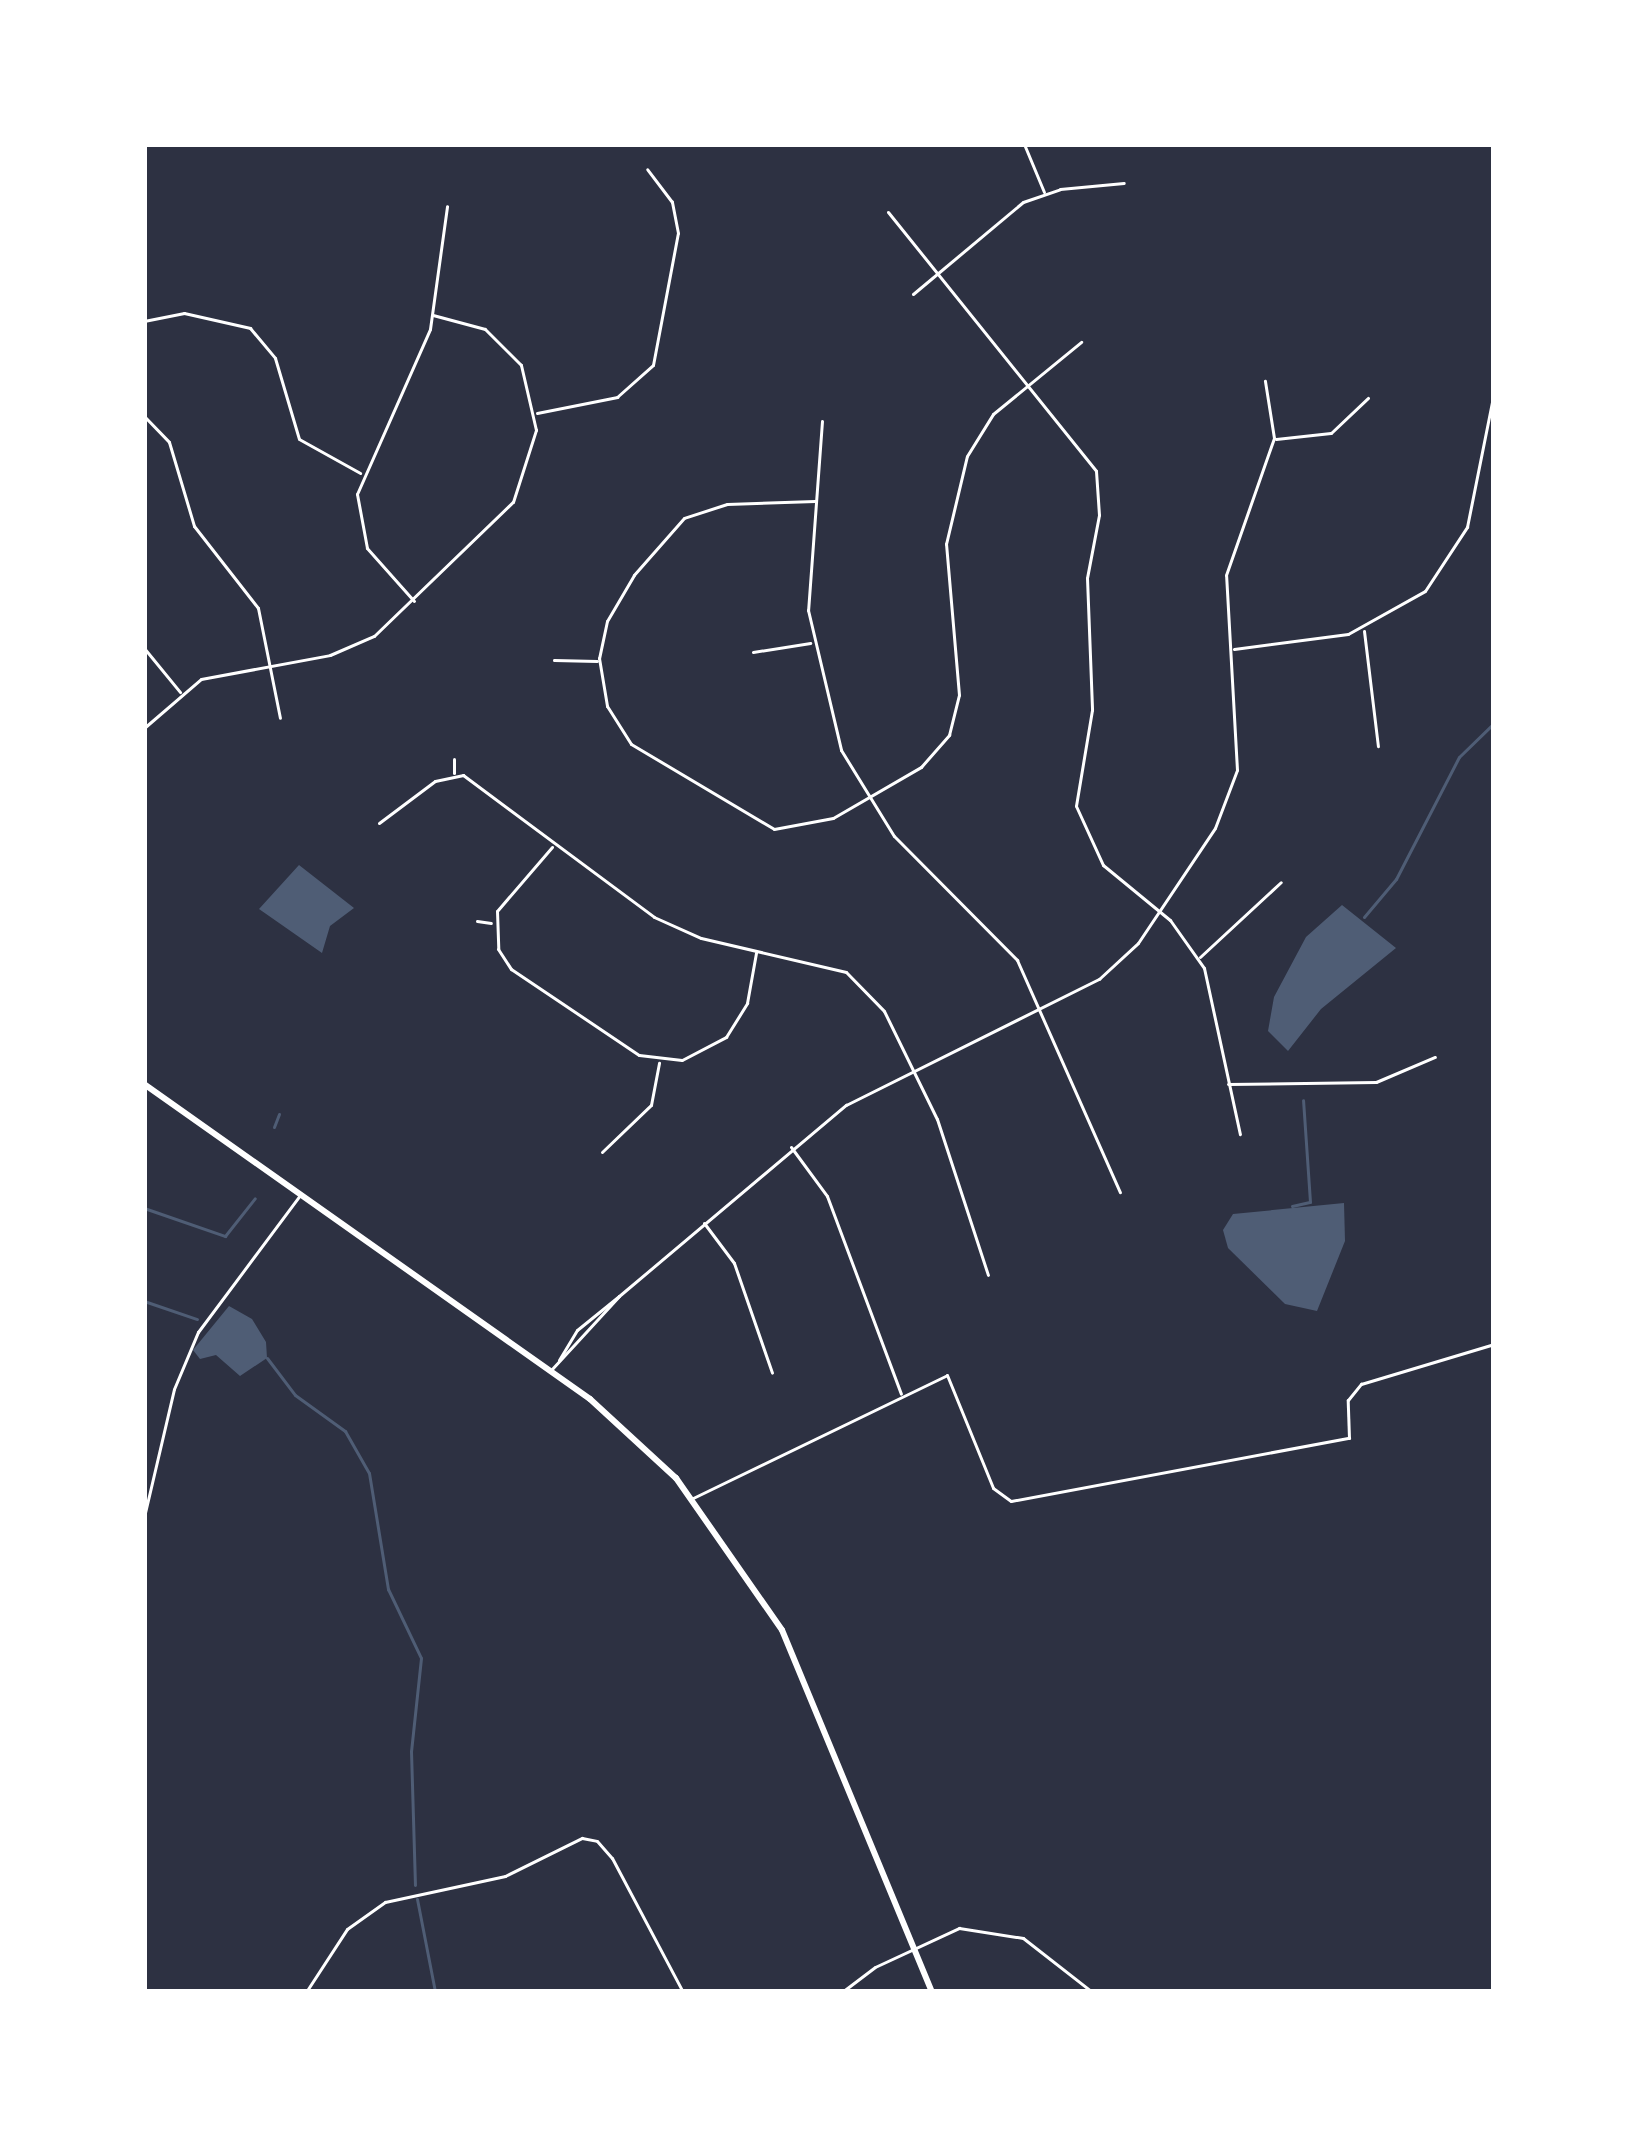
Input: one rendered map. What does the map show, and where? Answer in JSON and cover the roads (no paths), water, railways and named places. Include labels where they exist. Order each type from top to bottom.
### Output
[{"type":"main road","points":[[144,1084],[622,1424],[692,1498],[782,1630],[932,1991]]},
{"type":"street","points":[[1024,144],[1044,194]]},
{"type":"street","points":[[536,413],[617,397],[653,365],[678,233],[672,202],[647,169]]},
{"type":"street","points":[[913,294],[998,219],[1044,194],[1124,183]]},
{"type":"street","points":[[415,602],[367,548],[356,510],[362,474],[433,315],[447,206]]},
{"type":"street","points":[[888,212],[1081,446],[1100,487],[1087,578],[1092,710],[1076,806],[1084,835],[1116,881],[1161,912],[1198,958],[1219,1015],[1226,1084],[1240,1134]]},
{"type":"street","points":[[144,321],[184,313],[250,328],[275,358],[299,439],[323,460],[362,474]]},
{"type":"street","points":[[144,728],[180,692],[216,674],[360,644],[415,602],[513,502],[531,464],[536,413],[506,344],[478,326],[433,315]]},
{"type":"street","points":[[815,501],[712,507],[666,532],[611,614],[598,662],[607,706],[631,744],[739,815],[774,829],[812,826],[921,767],[952,727],[959,687],[945,562],[954,495],[982,426],[1081,342]]},
{"type":"street","points":[[560,1360],[577,1330],[790,1146],[913,1068],[1114,969],[1161,912],[1232,789],[1239,734],[1227,565],[1274,438],[1265,381]]},
{"type":"street","points":[[1232,649],[1364,629],[1413,602],[1453,557],[1472,511],[1494,392]]},
{"type":"street","points":[[1274,438],[1324,436],[1368,398]]},
{"type":"street","points":[[144,416],[169,442],[194,526],[251,593],[273,665],[280,718]]},
{"type":"street","points":[[822,422],[810,643],[841,749],[894,836],[1004,941],[1040,1006],[1120,1192]]},
{"type":"street","points":[[1364,629],[1378,746]]},
{"type":"street","points":[[753,652],[810,643]]},
{"type":"street","points":[[144,648],[180,692]]},
{"type":"street","points":[[554,660],[598,662]]},
{"type":"street","points":[[454,759],[454,775]]},
{"type":"street","points":[[379,824],[454,775]]},
{"type":"street","points":[[454,775],[494,794],[553,846],[654,917],[756,951],[812,959],[859,982],[884,1011],[913,1068],[988,1275]]},
{"type":"street","points":[[493,924],[553,846]]},
{"type":"street","points":[[1198,958],[1281,882]]},
{"type":"street","points":[[477,921],[493,924]]},
{"type":"street","points":[[493,924],[511,969],[659,1061],[705,1052],[731,1031],[747,1003],[756,951]]},
{"type":"street","points":[[1226,1084],[1376,1082],[1435,1057]]},
{"type":"street","points":[[602,1152],[650,1105],[659,1061]]},
{"type":"street","points":[[790,1146],[826,1196],[902,1396]]},
{"type":"street","points":[[144,1516],[174,1389],[198,1331],[300,1195]]},
{"type":"street","points":[[703,1222],[734,1263],[772,1373]]},
{"type":"street","points":[[550,1371],[619,1296]]},
{"type":"street","points":[[692,1498],[947,1375],[993,1488],[1018,1501],[1348,1438],[1348,1400],[1360,1384],[1494,1344]]},
{"type":"street","points":[[306,1992],[347,1929],[385,1902],[505,1876],[590,1838],[612,1858],[683,1992]]},
{"type":"street","points":[[842,1992],[959,1928],[1004,1932],[1092,1992]]},
{"type":"water","points":[[299,865],[354,908],[330,926],[322,953],[259,909]]},
{"type":"water","points":[[1342,905],[1396,948],[1321,1009],[1288,1051],[1268,1031],[1274,997],[1306,937]]},
{"type":"water","points":[[1344,1203],[1345,1241],[1317,1311],[1285,1304],[1228,1248],[1223,1230],[1233,1214]]},
{"type":"water","points":[[229,1306],[252,1319],[266,1342],[267,1358],[240,1376],[216,1355],[200,1359],[193,1350]]},
{"type":"waterway","points":[[1364,917],[1396,879],[1459,757],[1494,723]]},
{"type":"waterway","points":[[1292,1206],[1310,1202],[1303,1100]]},
{"type":"waterway","points":[[274,1127],[279,1114]]},
{"type":"waterway","points":[[144,1208],[225,1236],[255,1198]]},
{"type":"waterway","points":[[144,1301],[197,1319]]},
{"type":"waterway","points":[[267,1358],[295,1395],[345,1431],[369,1473],[388,1589],[421,1658],[411,1751],[415,1885]]},
{"type":"waterway","points":[[417,1899],[435,1992]]}]
